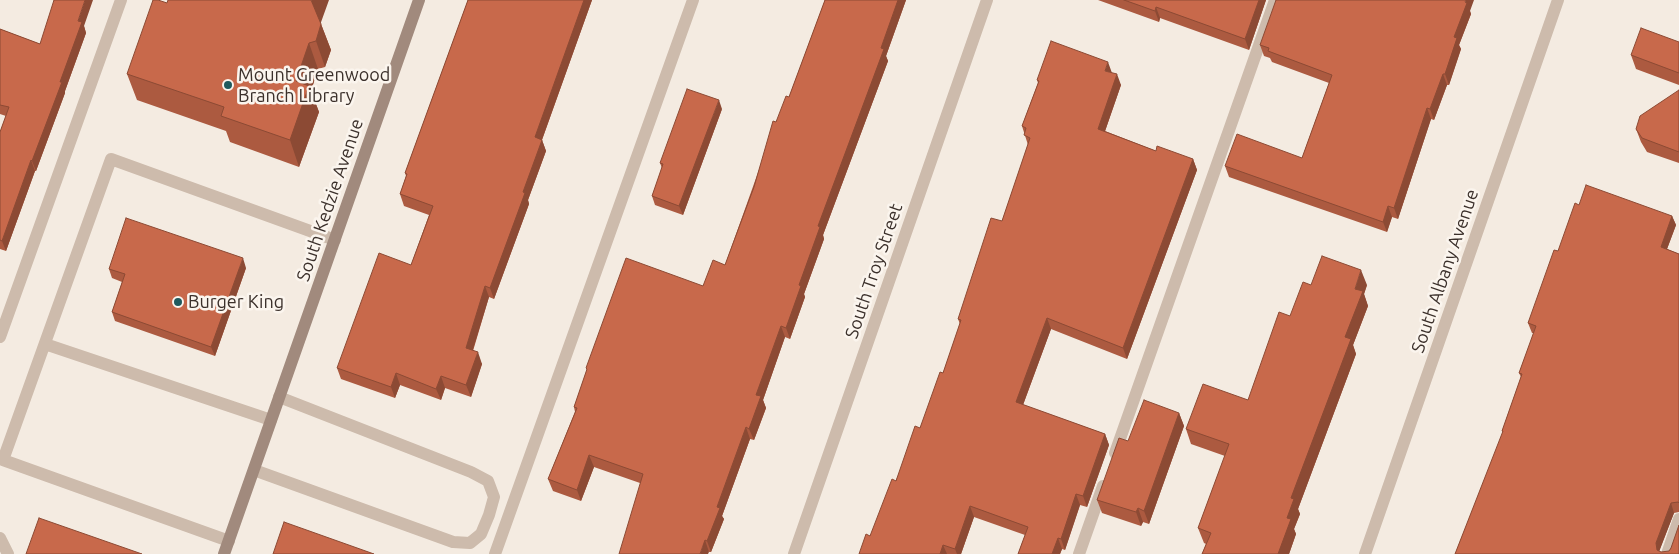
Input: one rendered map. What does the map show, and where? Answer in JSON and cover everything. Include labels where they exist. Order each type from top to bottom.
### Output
[{"type":"main road","name":"South Kedzie Avenue","points":[[224,554],[420,0]]},
{"type":"street","points":[[0,337],[121,0]]},
{"type":"street","points":[[495,554],[694,0]]},
{"type":"street","name":"South Troy Street","points":[[794,554],[987,0]]},
{"type":"street","points":[[1112,460],[1275,0]]},
{"type":"street","name":"South Albany Avenue","points":[[1365,554],[1558,0]]},
{"type":"street","points":[[229,542],[3,460],[111,159],[335,240]]},
{"type":"street","points":[[45,344],[271,420]]},
{"type":"street","points":[[254,470],[453,542],[470,543],[481,534],[489,515],[494,497],[488,481],[471,472],[279,397]]},
{"type":"street","points":[[1079,554],[1106,479]]},
{"type":"street","points":[[1667,554],[1679,520]]},
{"type":"street","points":[[0,538],[8,554]]},
{"type":"building","points":[[54,0],[85,0],[78,21],[82,22],[60,82],[62,82],[2,241],[0,240],[0,132],[9,107],[0,105],[0,29],[40,44]]},
{"type":"building","name":"Mount Greenwood Branch Library","points":[[153,0],[167,3],[168,0],[311,0],[321,24],[316,41],[309,43],[296,81],[309,86],[290,140],[221,116],[224,107],[127,74]]},
{"type":"building","points":[[468,0],[584,0],[535,137],[542,140],[523,192],[525,193],[490,288],[485,286],[466,348],[478,352],[466,385],[441,376],[436,389],[396,373],[391,387],[337,368],[379,253],[411,265],[433,206],[400,194],[407,174],[405,173]]},
{"type":"building","points":[[825,0],[898,0],[881,48],[884,49],[818,226],[820,227],[786,328],[781,326],[756,395],[761,396],[749,429],[746,427],[717,507],[720,508],[700,554],[619,554],[643,474],[589,455],[577,490],[548,479],[577,408],[574,407],[586,368],[626,258],[703,286],[713,260],[725,265],[754,187],[773,121],[776,122],[786,96],[789,97]]},
{"type":"building","points":[[1124,0],[1259,0],[1245,39],[1156,7],[1155,11]]},
{"type":"building","points":[[1276,0],[1466,0],[1465,2],[1467,3],[1454,37],[1457,38],[1445,74],[1443,74],[1430,109],[1427,108],[1394,208],[1388,206],[1383,222],[1225,166],[1237,134],[1302,158],[1332,75],[1268,51],[1269,48],[1260,45]]},
{"type":"building","points":[[1641,28],[1679,42],[1679,73],[1631,55]]},
{"type":"building","points":[[1051,41],[1108,62],[1105,71],[1117,74],[1098,129],[1156,151],[1157,146],[1193,159],[1123,348],[1047,318],[1016,402],[1105,434],[1083,496],[1076,494],[1061,539],[1058,538],[1052,554],[1018,554],[1028,527],[970,506],[955,549],[943,545],[940,554],[859,554],[866,534],[870,536],[892,479],[896,481],[915,426],[920,428],[940,372],[943,373],[961,320],[958,319],[991,218],[1002,221],[1030,138],[1024,135],[1026,128],[1022,126],[1039,81],[1037,80]]},
{"type":"building","points":[[687,89],[719,100],[679,206],[652,196],[663,164],[660,163]]},
{"type":"building","points":[[1679,90],[1679,152],[1642,138],[1636,129],[1640,116]]},
{"type":"building","points":[[1586,185],[1672,216],[1661,247],[1679,254],[1679,503],[1671,503],[1656,543],[1657,550],[1661,552],[1669,551],[1679,525],[1679,554],[1455,554],[1503,431],[1522,374],[1519,373],[1536,326],[1528,323],[1554,250],[1558,251],[1575,203],[1579,205]]},
{"type":"building","name":"Burger King","points":[[126,218],[243,258],[211,347],[112,312],[125,274],[109,269]]},
{"type":"building","points":[[1322,256],[1361,270],[1355,289],[1363,291],[1345,337],[1351,339],[1291,498],[1294,499],[1287,518],[1291,519],[1278,554],[1202,554],[1211,533],[1198,528],[1229,444],[1186,429],[1203,384],[1248,400],[1279,312],[1290,316],[1303,282],[1311,285]]},
{"type":"building","points":[[1144,400],[1179,413],[1144,511],[1138,508],[1136,512],[1097,500],[1119,438],[1128,441]]},
{"type":"building","points":[[39,518],[142,554],[26,554]]},
{"type":"building","points":[[284,522],[374,554],[273,554]]},
{"type":"place","name":"Mount Greenwood Branch Library","points":[[228,85]]},
{"type":"place","name":"Burger King","points":[[178,302]]}]
